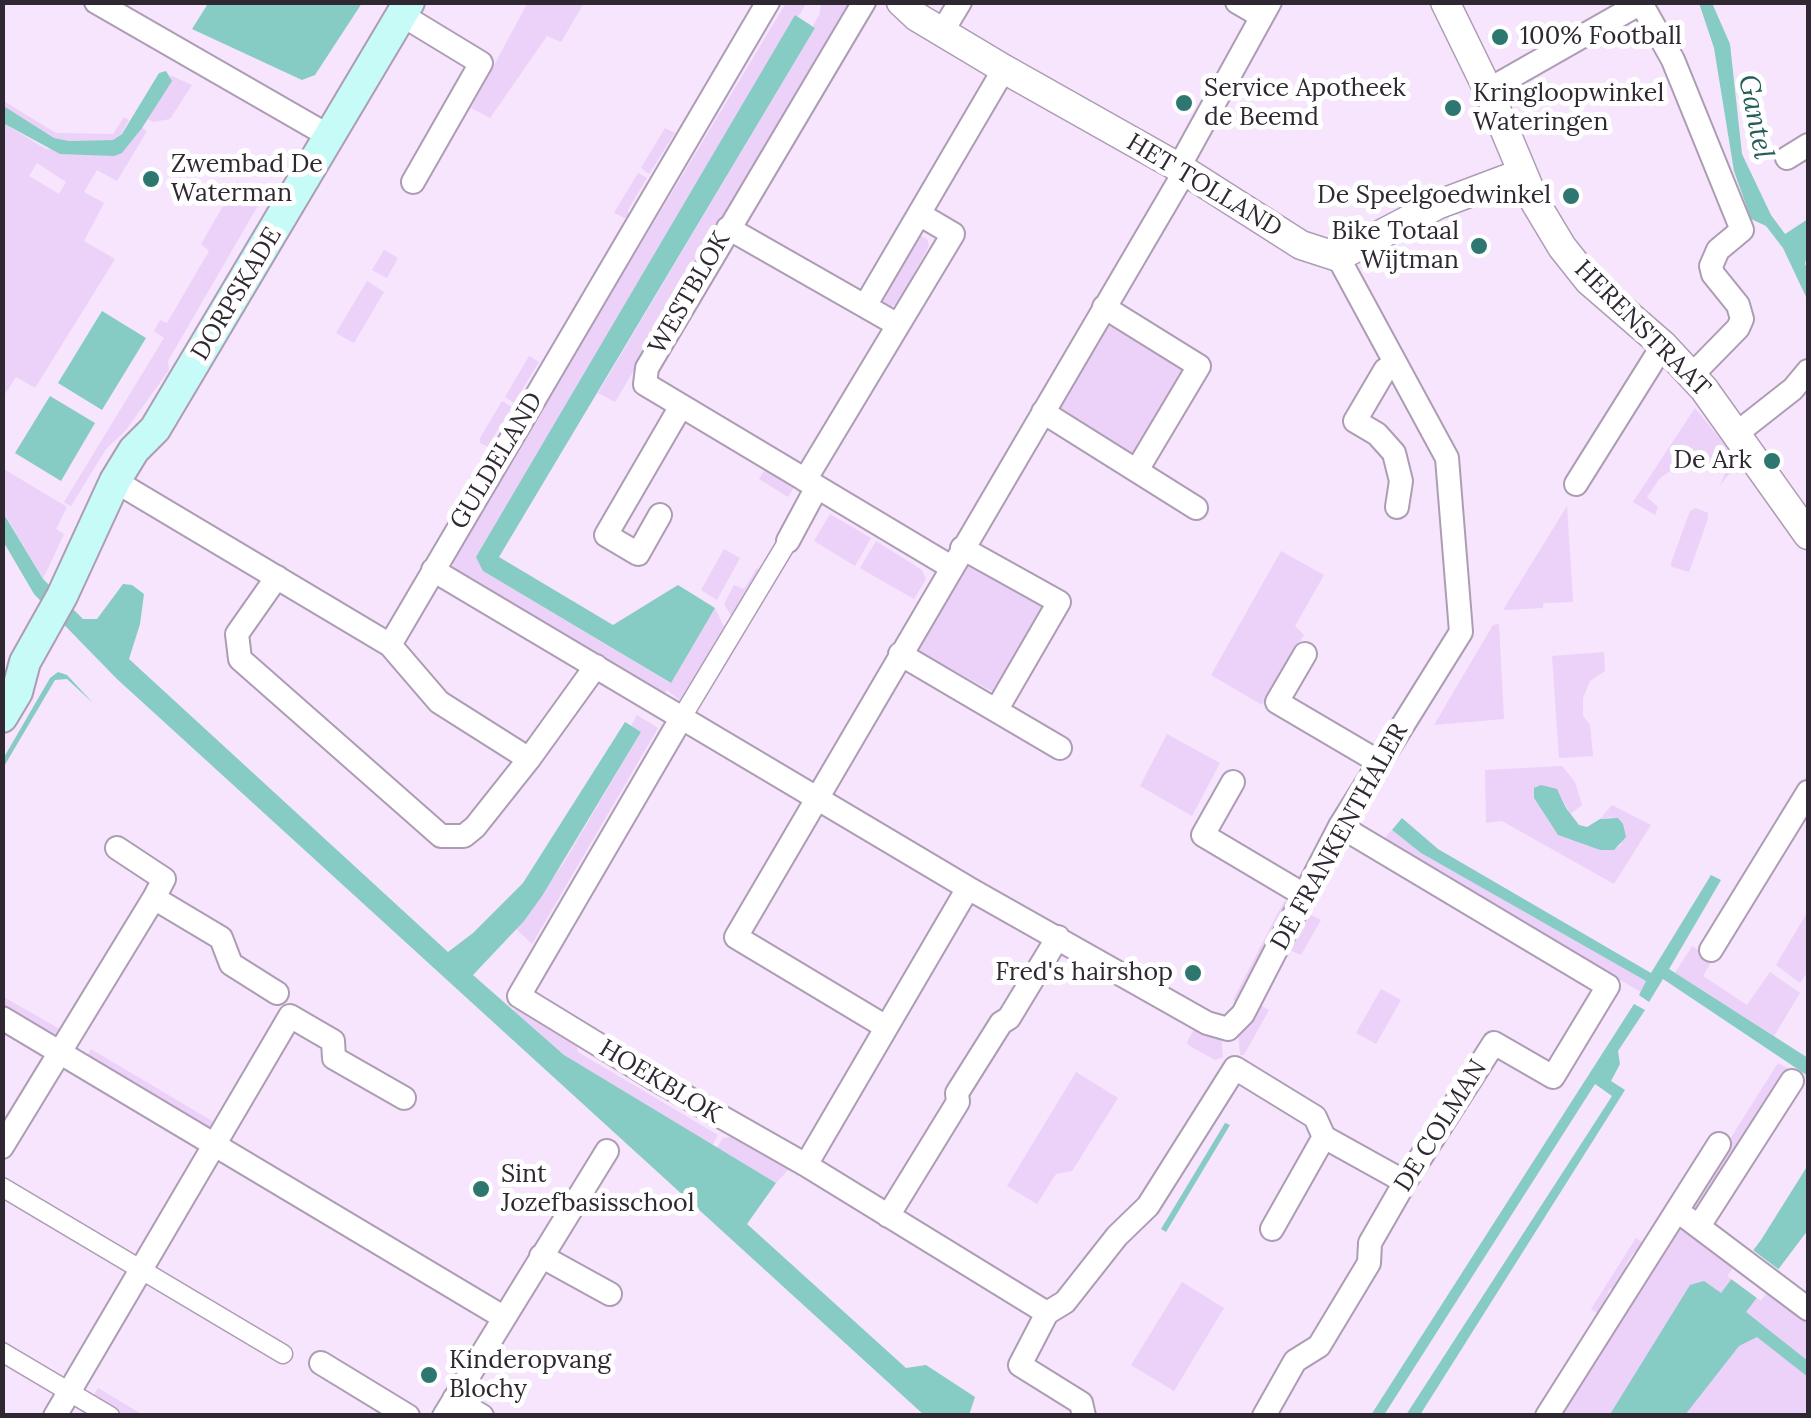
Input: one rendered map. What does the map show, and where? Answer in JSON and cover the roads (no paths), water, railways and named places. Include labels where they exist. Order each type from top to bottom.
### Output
[{"type":"main road","name":"DORPSKADE","points":[[10,704],[42,670],[63,610],[98,548],[123,486],[148,457],[155,429],[406,9]]},
{"type":"street","points":[[96,2],[328,136]]},
{"type":"street","name":"GULDELAND","points":[[390,645],[768,2]]},
{"type":"street","name":"WESTBLOK","points":[[864,2],[647,368],[645,384],[811,484],[956,557],[1058,602],[997,709]]},
{"type":"street","name":"HET TOLLAND","points":[[900,2],[1004,70],[1182,169],[1302,246],[1338,257]]},
{"type":"street","points":[[942,32],[960,2]]},
{"type":"street","points":[[886,1027],[736,937],[1182,169],[1265,9],[1237,2]]},
{"type":"street","name":"HERENSTRAAT","points":[[1445,2],[1488,90],[1522,174],[1562,247],[1583,274],[1692,374],[1808,534]]},
{"type":"street","points":[[1488,90],[1603,12],[1641,3],[1673,60],[1742,230],[1718,250],[1711,266],[1738,306],[1742,319],[1738,328],[1692,374]]},
{"type":"street","points":[[406,9],[482,62],[413,182]]},
{"type":"street","points":[[864,306],[1004,70]]},
{"type":"street","points":[[1787,158],[1808,145]]},
{"type":"street","points":[[1338,257],[1436,206],[1522,174]]},
{"type":"street","points":[[682,717],[788,541],[811,484],[952,234],[919,214]]},
{"type":"street","points":[[728,228],[898,325]]},
{"type":"street","name":"DE FRANKENTHALER","points":[[1228,1029],[1243,1014],[1340,826],[1462,632],[1446,458],[1338,257]]},
{"type":"street","points":[[1104,308],[1200,366],[1137,470]]},
{"type":"street","points":[[1576,484],[1663,345]]},
{"type":"street","points":[[1396,364],[1385,370],[1355,421],[1377,434],[1394,453],[1401,481],[1396,507]]},
{"type":"street","points":[[1737,433],[1792,390],[1808,371]]},
{"type":"street","points":[[660,515],[638,554],[606,535],[681,406]]},
{"type":"street","points":[[1042,412],[1196,508]]},
{"type":"street","points":[[123,486],[390,645],[440,702],[529,759]]},
{"type":"street","points":[[433,570],[968,888],[1208,1023],[1228,1029],[1235,1068],[1148,1206],[1117,1236],[1066,1302],[1047,1313],[1020,1365],[1081,1403],[1084,1416]]},
{"type":"street","points":[[277,577],[237,634],[240,659],[441,836],[464,836],[475,827],[596,666]]},
{"type":"street","points":[[900,654],[1060,748]]},
{"type":"street","points":[[1305,654],[1277,702],[1379,762]]},
{"type":"street","name":"HOEKBLOK","points":[[682,717],[518,996],[711,1113],[806,1165]]},
{"type":"street","points":[[1233,782],[1202,835],[1304,895]]},
{"type":"street","points":[[1711,950],[1808,792]]},
{"type":"street","name":"DE COLMAN","points":[[1264,1416],[1295,1360],[1319,1346],[1370,1263],[1370,1243],[1405,1182],[1494,1043],[1553,1077],[1608,986],[1340,826]]},
{"type":"street","points":[[2,1147],[164,880],[117,848]]},
{"type":"street","points":[[968,888],[806,1165],[1047,1313]]},
{"type":"street","points":[[154,898],[221,938],[231,964],[277,993]]},
{"type":"street","points":[[888,1216],[958,1102],[957,1093],[1058,937]]},
{"type":"street","points":[[55,1416],[290,1016],[333,1041],[334,1058],[404,1098]]},
{"type":"street","points":[[2,1018],[503,1317]]},
{"type":"street","points":[[1235,1068],[1316,1118],[1324,1137],[1405,1182]]},
{"type":"street","points":[[1699,1226],[1792,1081]]},
{"type":"street","points":[[1272,1229],[1324,1137]]},
{"type":"street","points":[[1547,1416],[1719,1144]]},
{"type":"street","points":[[482,1416],[449,1407],[607,1151]]},
{"type":"street","points":[[2,1188],[282,1354]]},
{"type":"street","points":[[1678,1211],[1808,1308]]},
{"type":"street","points":[[541,1256],[610,1294]]},
{"type":"street","points":[[2,1352],[110,1416]]},
{"type":"street","points":[[321,1364],[408,1416]]},
{"type":"place","name":"100% Football","points":[[1500,37]]},
{"type":"place","name":"Service Apotheek de Beemd","points":[[1184,103]]},
{"type":"place","name":"Kringloopwinkel Wateringen","points":[[1453,108]]},
{"type":"place","name":"Zwembad De Waterman","points":[[151,179]]},
{"type":"place","name":"De Speelgoedwinkel","points":[[1571,196]]},
{"type":"place","name":"Bike Totaal Wijtman","points":[[1479,246]]},
{"type":"place","name":"De Ark","points":[[1772,461]]},
{"type":"place","name":"Fred's hairshop","points":[[1193,973]]},
{"type":"place","name":"Sint Jozefbasisschool","points":[[481,1189]]},
{"type":"place","name":"Kinderopvang Blochy","points":[[429,1375]]},
{"type":"water label","name":"Gantel","points":[[1755,117]]}]
